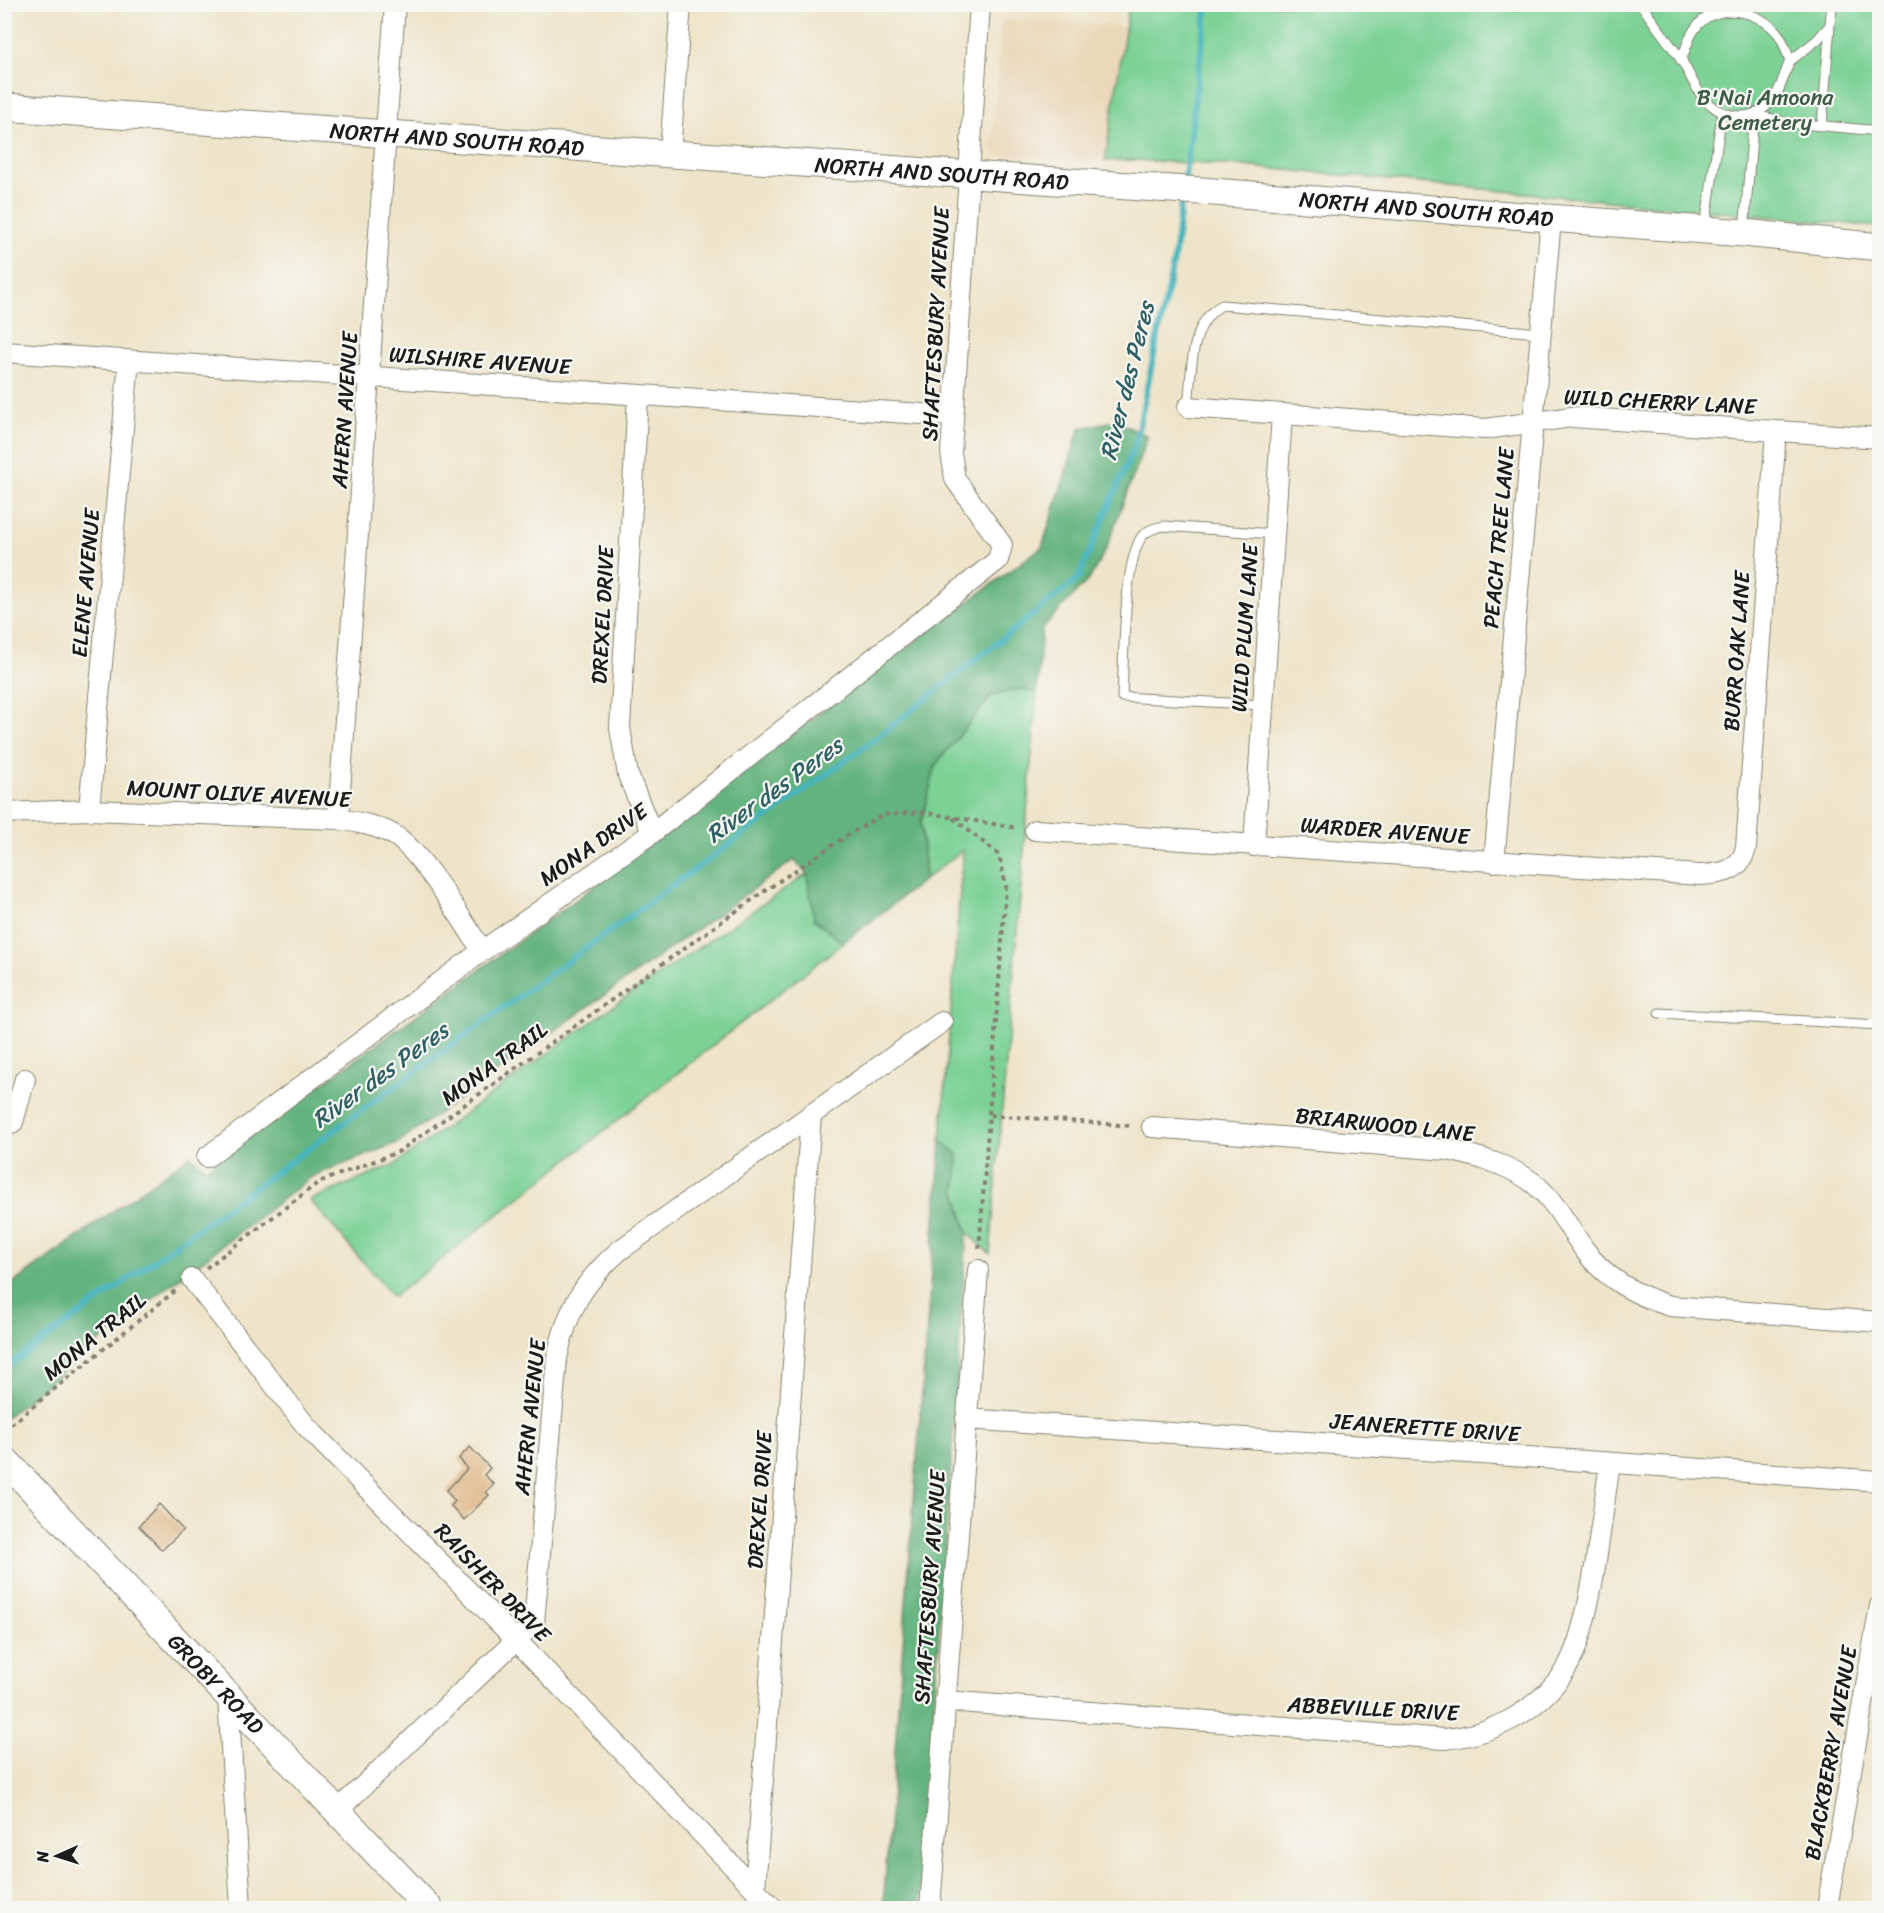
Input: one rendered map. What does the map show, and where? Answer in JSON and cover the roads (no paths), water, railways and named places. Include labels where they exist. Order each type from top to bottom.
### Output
[{"type":"street","name":"AHERN AVENUE","points":[[338,819],[395,4]]},
{"type":"street","points":[[670,153],[681,4]]},
{"type":"street","name":"SHAFTESBURY AVENUE","points":[[980,4],[951,452],[956,478],[1002,545],[998,560]]},
{"type":"street","name":"NORTH AND SOUTH ROAD","points":[[4,107],[386,132],[1214,192],[1744,233],[1880,248]]},
{"type":"street","name":"PEACH TREE LANE","points":[[1494,862],[1551,219]]},
{"type":"street","name":"WILSHIRE AVENUE","points":[[4,352],[952,416]]},
{"type":"street","name":"ELENE AVENUE","points":[[89,810],[129,360]]},
{"type":"street","name":"DREXEL DRIVE","points":[[638,395],[620,728],[628,775],[652,833]]},
{"type":"street","name":"WILD CHERRY LANE","points":[[1188,408],[1485,429],[1572,417],[1880,438]]},
{"type":"street","name":"WILD PLUM LANE","points":[[1254,846],[1282,414]]},
{"type":"street","name":"BURR OAK LANE","points":[[1731,870],[1744,857],[1746,849],[1776,431]]},
{"type":"street","name":"MONA DRIVE","points":[[207,1157],[483,951],[652,833],[998,560]]},
{"type":"street","name":"MOUNT OLIVE AVENUE","points":[[4,813],[89,810],[338,819],[365,823],[394,834],[443,891],[483,951]]},
{"type":"street","name":"WARDER AVENUE","points":[[1035,830],[1700,875],[1731,870]]},
{"type":"street","name":"AHERN AVENUE","points":[[337,1810],[534,1623],[557,1358],[563,1327],[578,1295],[601,1267],[620,1250],[942,1022]]},
{"type":"street","points":[[4,1128],[13,1122],[25,1079]]},
{"type":"street","name":"DREXEL DRIVE","points":[[755,1890],[811,1114]]},
{"type":"street","name":"BRIARWOOD LANE","points":[[1152,1127],[1448,1150],[1481,1157],[1513,1170],[1537,1186],[1586,1251],[1607,1274],[1626,1288],[1648,1299],[1670,1306],[1880,1322]]},
{"type":"street","name":"SHAFTESBURY AVENUE","points":[[930,1908],[978,1270]]},
{"type":"street","name":"RAISHER DRIVE","points":[[192,1279],[306,1426],[517,1641],[772,1908]]},
{"type":"street","name":"JEANERETTE DRIVE","points":[[966,1419],[1880,1481]]},
{"type":"street","name":"GROBY ROAD","points":[[4,1459],[429,1908]]},
{"type":"street","name":"ABBEVILLE DRIVE","points":[[945,1701],[1445,1739],[1472,1737],[1518,1718],[1535,1705],[1566,1668],[1577,1645],[1588,1598],[1610,1464]]},
{"type":"street","name":"BLACKBERRY AVENUE","points":[[1827,1908],[1874,1665],[1880,1606]]},
{"type":"street","points":[[228,1697],[241,1908]]},
{"type":"lane","points":[[1641,4],[1682,61],[1702,96],[1722,113],[1732,117],[1754,114],[1767,107],[1777,95],[1790,61],[1817,40],[1830,25]]},
{"type":"lane","points":[[1822,126],[1832,4]]},
{"type":"lane","points":[[1682,61],[1694,30],[1704,18],[1721,10],[1751,14],[1767,22],[1780,36],[1790,61]]},
{"type":"lane","points":[[1704,231],[1722,113]]},
{"type":"lane","points":[[1754,114],[1776,121],[1880,131]]},
{"type":"lane","points":[[1744,233],[1754,114]]},
{"type":"lane","points":[[1188,408],[1197,338],[1211,311],[1222,305],[1540,333]]},
{"type":"lane","points":[[1263,705],[1122,697],[1122,685],[1130,569],[1142,537],[1151,528],[1164,526],[1274,534]]},
{"type":"lane","points":[[1659,1012],[1880,1025]]},
{"type":"waterway","name":"River des Peres","points":[[1184,184],[1207,4]]},
{"type":"waterway","name":"River des Peres","points":[[4,1369],[878,737],[1078,579],[1135,445],[1174,259],[1182,197]]},
{"type":"park label","name":"B'Nai Amoona Cemetery","points":[[1765,110]]}]
